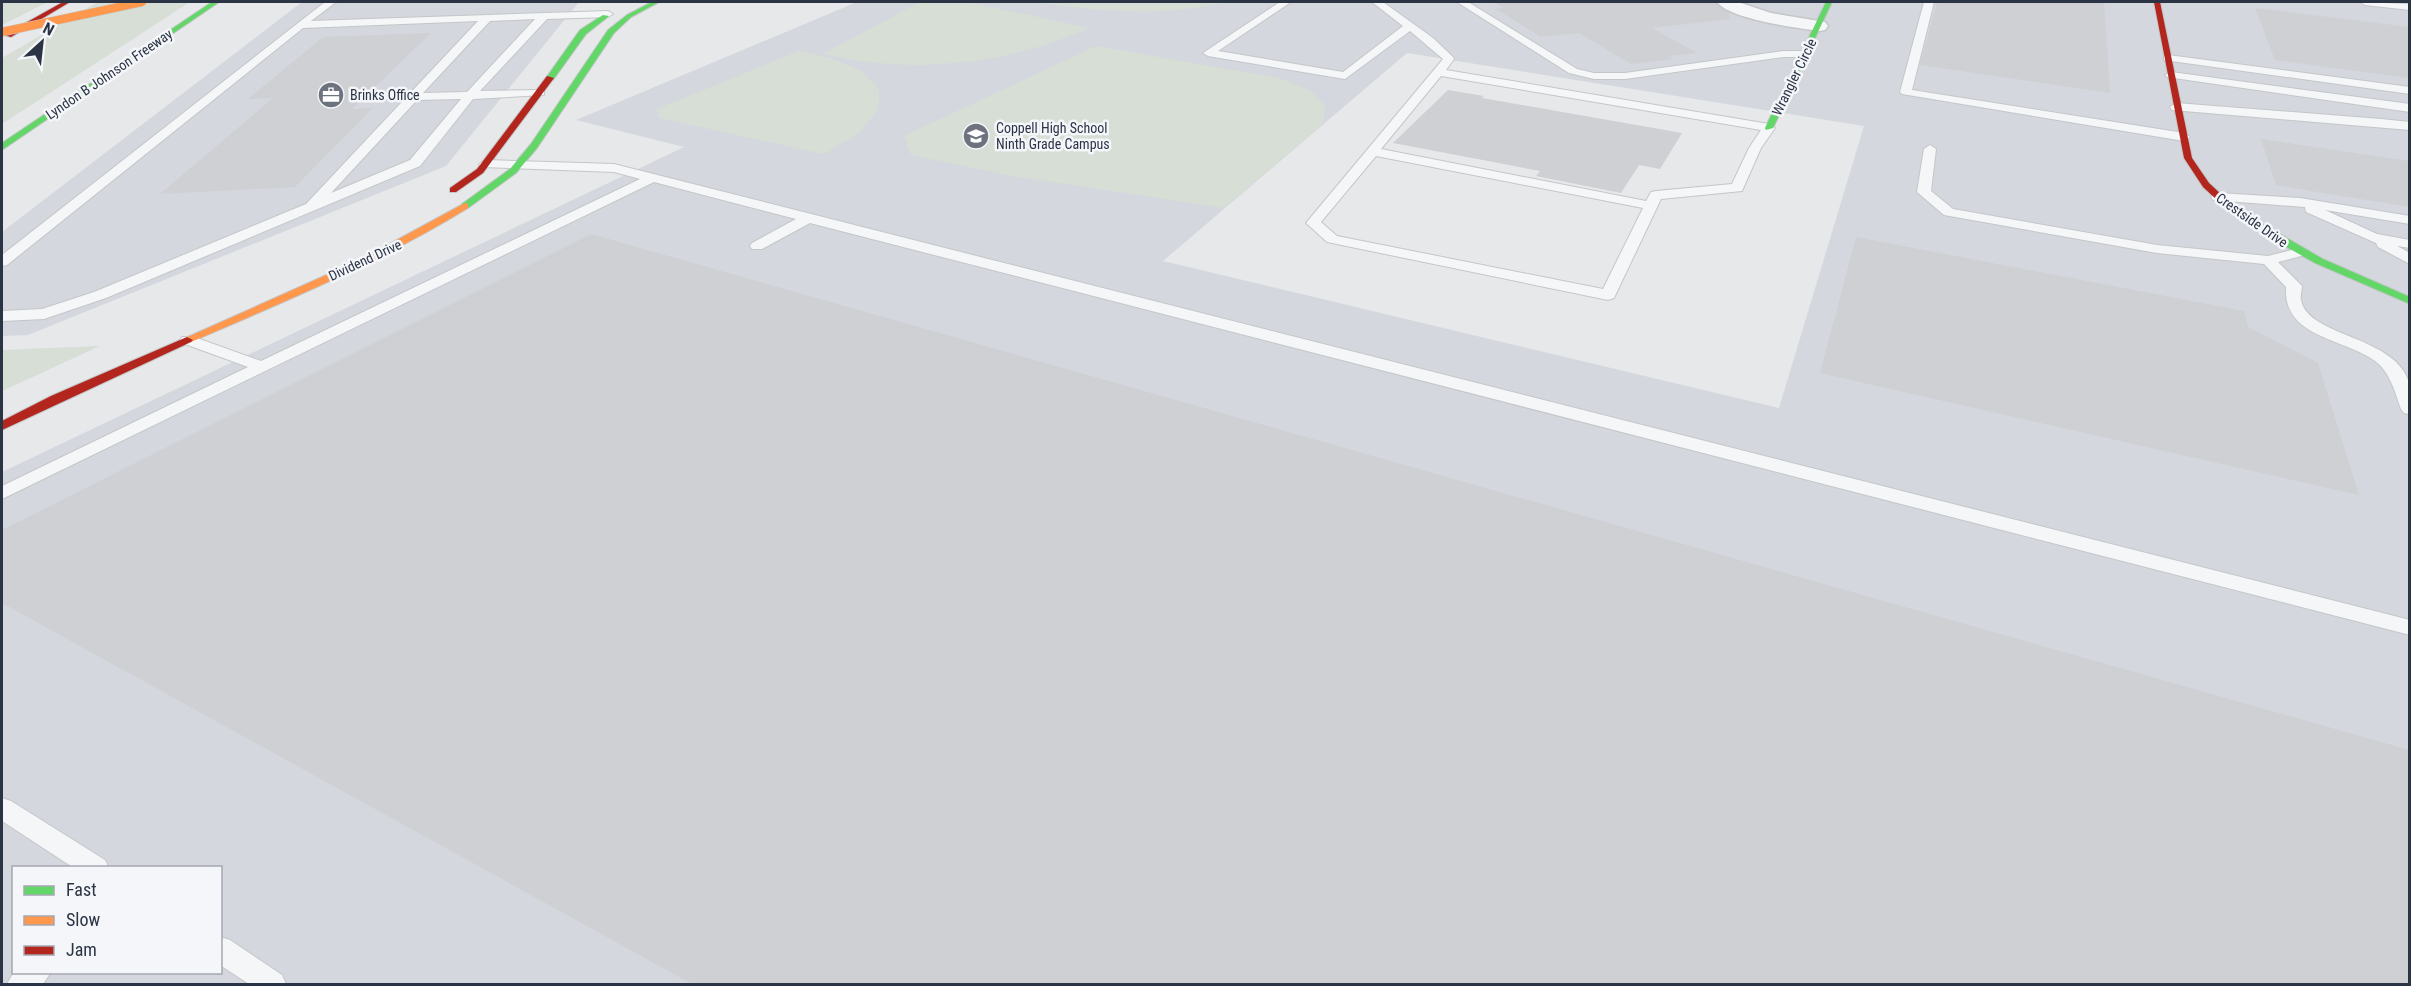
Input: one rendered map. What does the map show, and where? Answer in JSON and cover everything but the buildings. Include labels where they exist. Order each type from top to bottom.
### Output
[{"type":"main road","points":[[2,32],[59,2]]},
{"type":"main road","points":[[2,38],[67,2]]},
{"type":"main road","points":[[2,23],[104,2]]},
{"type":"main road","points":[[2,32],[142,2]]},
{"type":"main road","name":"Lyndon B Johnson Freeway","points":[[2,147],[216,2]]},
{"type":"main road","name":"Dividend Drive","points":[[2,426],[379,255],[439,223],[513,171],[611,32],[630,9],[656,2]]},
{"type":"main road","name":"Wrangler Circle","points":[[1769,128],[1829,2]]},
{"type":"main road","name":"Crestside Drive","points":[[2157,2],[2176,107],[2190,162],[2208,188],[2266,233],[2300,252],[2409,302]]},
{"type":"main road","points":[[438,201],[480,171],[583,33],[608,14],[630,9]]},
{"type":"main road","points":[[540,93],[571,91]]},
{"type":"street","name":"Wrangler Circle","points":[[1725,2],[1765,17],[1819,26]]},
{"type":"lane","points":[[2,262],[331,2]]},
{"type":"lane","points":[[1286,2],[1208,53],[1345,76],[1410,26]]},
{"type":"lane","points":[[1377,2],[1449,59],[1438,72],[1374,150],[1313,223],[1332,239],[1608,295],[1656,195],[1737,188],[1755,148],[1769,128],[1438,72]]},
{"type":"lane","points":[[1462,2],[1573,71],[1594,76],[1625,76],[1784,54],[1806,54]]},
{"type":"lane","points":[[1929,2],[1906,92],[2184,137]]},
{"type":"lane","points":[[2365,2],[2409,7]]},
{"type":"lane","points":[[311,207],[487,18],[504,3]]},
{"type":"lane","points":[[300,25],[608,14]]},
{"type":"lane","points":[[2,316],[44,314],[100,295],[415,163],[470,95],[546,15]]},
{"type":"lane","points":[[2168,58],[2409,91]]},
{"type":"lane","points":[[2171,75],[2409,108]]},
{"type":"lane","points":[[414,97],[540,93]]},
{"type":"lane","points":[[2176,107],[2228,114],[2364,119],[2409,126]]},
{"type":"lane","points":[[1930,149],[1924,192],[1949,212],[2157,249],[2268,260],[2300,252]]},
{"type":"lane","points":[[1374,150],[1652,206]]},
{"type":"lane","points":[[486,164],[519,163],[614,168],[2409,628]]},
{"type":"lane","points":[[2,493],[652,178]]},
{"type":"lane","points":[[2218,197],[2300,202],[2409,220]]},
{"type":"lane","points":[[2300,202],[2335,222],[2373,238],[2409,260]]},
{"type":"lane","points":[[757,246],[808,218]]},
{"type":"lane","points":[[2373,238],[2409,244]]},
{"type":"lane","points":[[2268,260],[2294,286],[2292,296],[2299,312],[2320,330],[2379,356],[2395,372],[2409,409]]},
{"type":"lane","points":[[188,340],[260,366]]},
{"type":"lane","points":[[2,808],[94,866]]},
{"type":"lane","points":[[222,950],[272,984]]},
{"type":"lane","points":[[21,984],[34,974]]},
{"type":"shaded area","points":[[2,2],[48,2],[2,25]]},
{"type":"shaded area","points":[[98,2],[190,2],[2,124],[2,58]]},
{"type":"shaded area","points":[[302,2],[579,2],[446,166],[28,335],[2,336],[2,232]]},
{"type":"shaded area","points":[[857,2],[2409,2],[2409,984],[2,984],[2,472],[684,147],[576,120]],"holes":[[[1407,53],[1864,126],[1779,408],[1163,261]]]},
{"type":"shaded area","points":[[968,2],[1089,28],[1025,51],[958,63],[890,64],[823,54],[918,3]]},
{"type":"shaded area","points":[[1036,2],[1227,2],[1180,10],[1132,11]]},
{"type":"shaded area","points":[[1096,46],[1279,78],[1310,90],[1325,105],[1323,124],[1224,208],[1012,176],[911,155],[904,136]]},
{"type":"shaded area","points":[[799,51],[831,58],[862,71],[879,89],[879,109],[860,132],[824,154],[659,118],[657,109]]},
{"type":"shaded area","points":[[100,346],[2,391],[2,350]]},
{"type":"traffic: fast","points":[[2,147],[216,2]]},
{"type":"traffic: fast","points":[[465,206],[513,171],[534,146],[611,32],[629,16],[656,2]]},
{"type":"traffic: fast","points":[[1769,128],[1829,2]]},
{"type":"traffic: fast","points":[[550,78],[583,32],[605,16]]},
{"type":"traffic: fast","points":[[2233,210],[2275,237],[2319,261],[2410,301]]},
{"type":"traffic: slow","points":[[2,32],[142,2]]},
{"type":"traffic: slow","points":[[187,340],[364,262],[465,206]]},
{"type":"traffic: jam","points":[[8,35],[67,2]]},
{"type":"traffic: jam","points":[[2157,2],[2188,158],[2206,185],[2233,210]]},
{"type":"traffic: jam","points":[[453,190],[480,171],[550,78]]},
{"type":"traffic: jam","points":[[2,426],[55,399],[187,340]]},
{"type":"place","name":"Brinks Office","points":[[331,95]]},
{"type":"place","name":"Coppell High School Ninth Grade Campus","points":[[976,136]]}]
